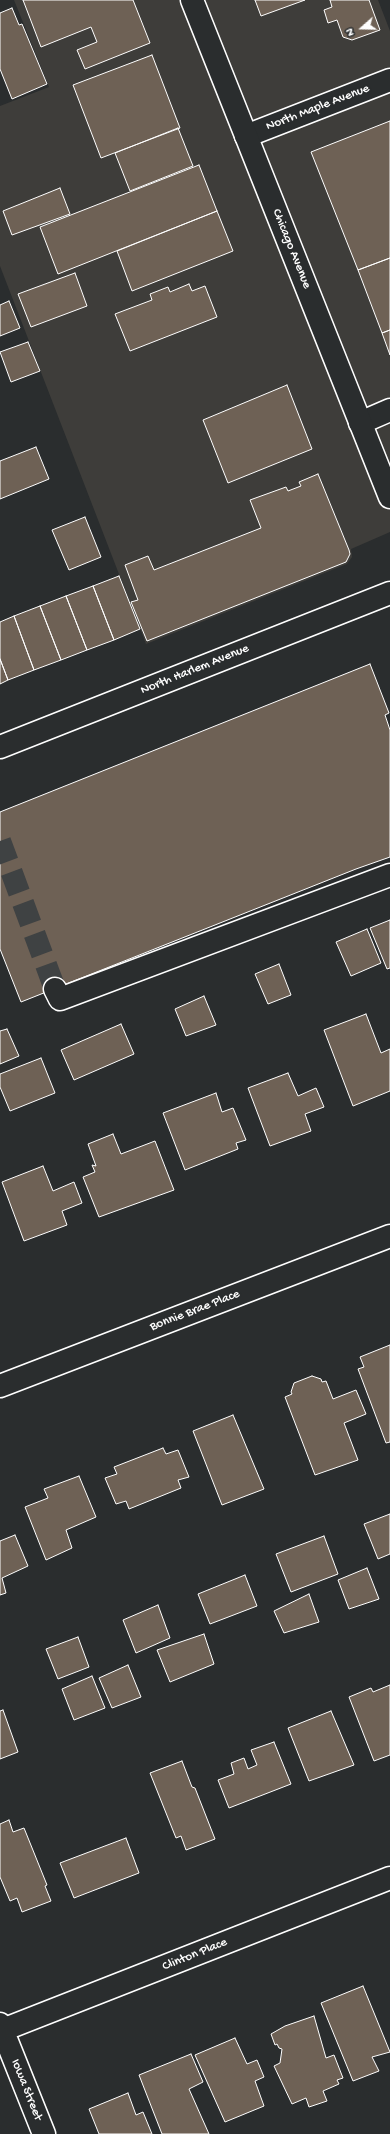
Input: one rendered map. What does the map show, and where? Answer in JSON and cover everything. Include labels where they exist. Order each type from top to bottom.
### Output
[{"type":"street","name":"Chicago Avenue","points":[[192,0],[390,497]]},
{"type":"street","name":"North Maple Avenue","points":[[246,136],[390,80]]},
{"type":"street","points":[[360,423],[390,410]]},
{"type":"street","name":"North Harlem Avenue","points":[[0,747],[390,592]]},
{"type":"street","points":[[55,988],[60,999],[390,875]]},
{"type":"street","name":"Bonnie Brae Place","points":[[0,1386],[390,1236]]},
{"type":"street","name":"Clinton Place","points":[[1,2029],[390,1878]]},
{"type":"street","name":"Iowa Street","points":[[1,2029],[44,2134]]},
{"type":"shaded area","points":[[14,0],[378,0],[390,31],[390,532],[351,549],[352,557],[347,564],[146,644],[0,266],[0,106],[49,87]]},
{"type":"building","points":[[23,0],[133,0],[150,43],[85,69],[77,50],[97,42],[91,27],[41,47]]},
{"type":"building","points":[[255,0],[305,0],[261,16]]},
{"type":"building","points":[[330,0],[369,0],[380,30],[352,40],[343,37],[337,20],[328,23],[324,10],[332,7]]},
{"type":"building","points":[[12,8],[19,25],[22,24],[47,84],[12,99],[0,69],[0,13]]},
{"type":"building","points":[[152,55],[180,128],[101,158],[73,85]]},
{"type":"building","points":[[390,121],[390,258],[358,270],[311,152]]},
{"type":"building","points":[[178,128],[193,166],[130,191],[115,153]]},
{"type":"building","points":[[199,165],[217,211],[58,274],[40,227]]},
{"type":"building","points":[[60,188],[70,214],[12,235],[3,211]]},
{"type":"building","points":[[217,211],[233,251],[132,291],[117,251]]},
{"type":"building","points":[[390,258],[390,330],[382,333],[358,270]]},
{"type":"building","points":[[75,273],[87,306],[31,327],[18,294]]},
{"type":"building","points":[[189,284],[192,291],[205,286],[217,317],[130,351],[115,314],[152,300],[150,294],[168,287],[170,292]]},
{"type":"building","points":[[9,301],[20,328],[0,336],[0,305]]},
{"type":"building","points":[[390,330],[390,355],[382,333]]},
{"type":"building","points":[[28,342],[40,371],[11,382],[0,352]]},
{"type":"building","points":[[287,385],[312,449],[228,483],[203,420]]},
{"type":"building","points":[[36,447],[49,479],[0,499],[0,461]]},
{"type":"building","points":[[318,474],[349,550],[350,554],[346,562],[147,641],[131,602],[138,600],[125,565],[148,556],[154,570],[261,528],[250,500],[286,487],[288,491],[301,486],[299,482]]},
{"type":"building","points":[[85,517],[101,557],[69,570],[52,530]]},
{"type":"building","points":[[119,576],[140,629],[114,640],[93,586]]},
{"type":"building","points":[[93,586],[114,640],[87,650],[66,596]]},
{"type":"building","points":[[66,596],[87,650],[61,660],[40,606]]},
{"type":"building","points":[[40,606],[61,660],[34,670],[14,616]]},
{"type":"building","points":[[14,616],[34,670],[8,680],[0,659],[0,622]]},
{"type":"building","points":[[0,659],[8,680],[0,684]]},
{"type":"building","points":[[370,664],[389,713],[385,715],[390,730],[390,857],[356,869],[21,1002],[0,949],[0,812]]},
{"type":"building","points":[[390,920],[390,968],[387,969],[370,928]]},
{"type":"building","points":[[367,929],[381,963],[351,976],[336,942]]},
{"type":"building","points":[[279,964],[291,995],[268,1004],[255,974]]},
{"type":"building","points":[[204,996],[216,1025],[186,1036],[175,1009]]},
{"type":"building","points":[[366,1014],[381,1053],[390,1049],[390,1091],[353,1106],[324,1030]]},
{"type":"building","points":[[121,1024],[134,1054],[74,1080],[61,1050]]},
{"type":"building","points":[[7,1029],[19,1056],[0,1064],[0,1031]]},
{"type":"building","points":[[41,1058],[55,1093],[10,1111],[0,1087],[0,1074]]},
{"type":"building","points":[[288,1073],[298,1096],[316,1088],[324,1107],[305,1114],[311,1131],[270,1146],[248,1088]]},
{"type":"building","points":[[216,1093],[222,1112],[233,1108],[246,1140],[236,1143],[238,1149],[185,1170],[163,1113]]},
{"type":"building","points":[[113,1134],[121,1154],[155,1141],[174,1190],[99,1217],[83,1177],[95,1172],[92,1165],[96,1166],[88,1144]]},
{"type":"building","points":[[43,1166],[53,1191],[74,1182],[82,1203],[62,1211],[67,1225],[24,1241],[2,1182]]},
{"type":"building","points":[[390,1345],[390,1442],[386,1443],[358,1369],[364,1367],[360,1357]]},
{"type":"building","points":[[312,1376],[321,1379],[322,1382],[326,1381],[333,1399],[356,1390],[366,1414],[344,1423],[358,1460],[315,1475],[285,1397],[292,1394],[291,1392],[294,1383]]},
{"type":"building","points":[[233,1415],[264,1489],[222,1505],[193,1431]]},
{"type":"building","points":[[163,1448],[166,1454],[178,1450],[189,1477],[178,1480],[181,1488],[129,1509],[126,1501],[116,1504],[105,1478],[117,1474],[114,1467]]},
{"type":"building","points":[[79,1476],[96,1517],[66,1530],[72,1548],[46,1560],[25,1507],[48,1498],[44,1489]]},
{"type":"building","points":[[390,1514],[390,1554],[378,1559],[364,1524]]},
{"type":"building","points":[[15,1535],[28,1566],[2,1578],[6,1593],[0,1595],[0,1541]]},
{"type":"building","points":[[324,1536],[338,1574],[291,1592],[276,1554]]},
{"type":"building","points":[[367,1568],[379,1599],[349,1609],[338,1580]]},
{"type":"building","points":[[245,1575],[257,1606],[210,1624],[198,1594]]},
{"type":"building","points":[[309,1594],[319,1622],[284,1633],[274,1611]]},
{"type":"building","points":[[158,1605],[170,1638],[136,1653],[123,1620]]},
{"type":"building","points":[[204,1634],[214,1664],[170,1682],[157,1650]]},
{"type":"building","points":[[78,1637],[89,1667],[58,1679],[46,1649]]},
{"type":"building","points":[[128,1665],[141,1697],[112,1708],[99,1678]]},
{"type":"building","points":[[92,1676],[105,1708],[74,1720],[62,1689]]},
{"type":"building","points":[[390,1685],[390,1755],[374,1761],[349,1697],[371,1688],[373,1692]]},
{"type":"building","points":[[3,1710],[18,1752],[0,1759],[0,1711]]},
{"type":"building","points":[[331,1711],[354,1765],[309,1781],[288,1728]]},
{"type":"building","points":[[274,1742],[291,1784],[229,1808],[218,1780],[234,1774],[231,1763],[244,1758],[248,1769],[257,1765],[251,1750]]},
{"type":"building","points":[[182,1761],[192,1787],[195,1788],[215,1839],[186,1850],[181,1836],[176,1838],[150,1773]]},
{"type":"building","points":[[9,1820],[13,1832],[24,1828],[47,1885],[45,1886],[51,1901],[22,1912],[17,1898],[10,1901],[0,1877],[0,1824]]},
{"type":"building","points":[[126,1838],[139,1873],[74,1898],[60,1863]]},
{"type":"building","points":[[363,1986],[390,2052],[372,2057],[379,2071],[353,2081],[321,2003]]},
{"type":"building","points":[[314,2016],[326,2058],[334,2055],[343,2078],[337,2080],[339,2084],[323,2091],[327,2101],[309,2107],[306,2098],[292,2104],[274,2066],[280,2063],[282,2049],[279,2048],[277,2044],[275,2045],[271,2034],[285,2026]]},
{"type":"building","points":[[235,2038],[247,2064],[257,2060],[264,2077],[255,2081],[264,2106],[225,2122],[195,2055]]},
{"type":"building","points":[[191,2054],[203,2082],[189,2089],[209,2134],[162,2134],[139,2075]]},
{"type":"building","points":[[128,2093],[136,2115],[143,2112],[152,2134],[99,2134],[89,2109]]},
{"type":"tunnel","points":[[0,841],[55,989]]}]
